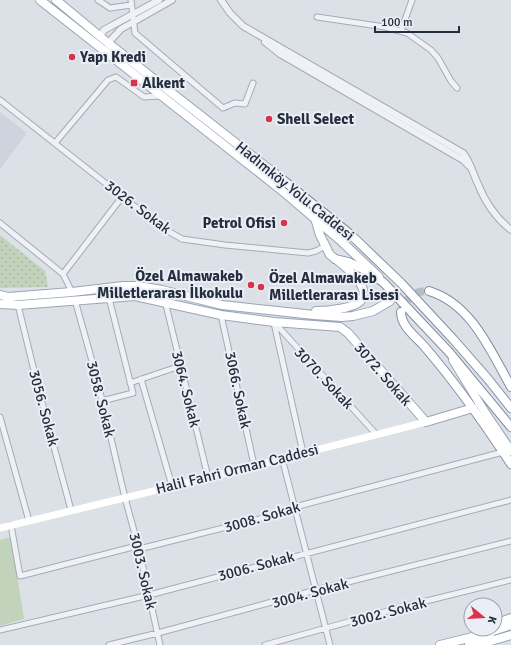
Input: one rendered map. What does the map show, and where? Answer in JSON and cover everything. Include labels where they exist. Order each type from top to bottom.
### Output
[{"type":"main road","name":"Hadımköy Yolu Caddesi","points":[[40,0],[315,218],[383,282]]},
{"type":"main road","name":"Hadımköy Yolu Caddesi","points":[[56,0],[99,39],[108,43],[350,234],[401,283],[453,339],[511,408]]},
{"type":"main road","points":[[73,27],[99,39],[103,50]]},
{"type":"main road","points":[[291,312],[320,311],[341,308],[354,305],[363,299],[364,292],[362,284],[330,255],[325,246],[315,218]]},
{"type":"main road","points":[[335,259],[348,262],[361,268],[383,282],[404,309],[449,352],[511,427]]},
{"type":"main road","points":[[0,295],[8,296],[72,292],[123,286],[138,286],[162,290],[222,305],[330,316],[354,316],[373,311],[390,301]]},
{"type":"main road","points":[[429,291],[438,294],[451,302],[466,315],[488,346],[511,387]]},
{"type":"main road","points":[[0,304],[18,305],[135,296],[165,301],[221,315],[274,322]]},
{"type":"main road","points":[[221,315],[222,305]]},
{"type":"main road","points":[[404,309],[402,322],[425,348],[507,451]]},
{"type":"main road","name":"3072. Sokak","points":[[274,322],[340,327],[348,333],[426,422]]},
{"type":"main road","points":[[449,352],[507,451],[511,464]]},
{"type":"main road","name":"Halil Fahri Orman Caddesi","points":[[0,528],[426,422],[473,408]]},
{"type":"main road","points":[[440,645],[481,635],[511,625]]},
{"type":"main road","points":[[470,645],[511,630]]},
{"type":"main road","points":[[470,645],[488,643],[511,635]]},
{"type":"main road","points":[[458,640],[465,637]]},
{"type":"street","points":[[98,0],[110,8],[131,2],[134,14],[135,32],[223,108],[236,103],[245,104],[253,83]]},
{"type":"street","points":[[99,39],[104,30],[159,0]]},
{"type":"street","points":[[108,43],[121,29],[172,0]]},
{"type":"street","points":[[221,0],[237,21],[280,54],[463,160],[472,169],[488,204],[498,218],[511,230]]},
{"type":"street","points":[[401,31],[412,0]]},
{"type":"street","points":[[317,17],[401,31],[418,40],[431,50],[438,58],[451,81],[457,88]]},
{"type":"street","points":[[55,143],[108,80],[116,77],[144,97],[161,96]]},
{"type":"street","name":"3026. Sokak","points":[[0,100],[161,227],[182,239],[225,245],[308,253],[325,246]]},
{"type":"street","points":[[63,274],[122,197]]},
{"type":"street","points":[[0,223],[63,274],[72,292]]},
{"type":"street","points":[[102,400],[133,393],[109,298]]},
{"type":"street","name":"3058. Sokak","points":[[75,300],[102,400],[125,498]]},
{"type":"street","name":"3064. Sokak","points":[[165,301],[208,477]]},
{"type":"street","name":"3056. Sokak","points":[[18,305],[40,395],[72,510]]},
{"type":"street","name":"3066. Sokak","points":[[221,315],[254,465]]},
{"type":"street","points":[[274,322],[303,453]]},
{"type":"street","name":"3070. Sokak","points":[[274,322],[376,434]]},
{"type":"street","points":[[130,383],[180,366]]},
{"type":"street","points":[[141,379],[172,486]]},
{"type":"street","points":[[0,417],[29,521]]},
{"type":"street","name":"3008. Sokak","points":[[11,525],[20,576],[133,547],[139,550],[291,511],[295,507],[507,451]]},
{"type":"street","points":[[282,458],[330,645]]},
{"type":"street","name":"3003. Sokak","points":[[125,498],[139,550],[160,645]]},
{"type":"street","name":"3006. Sokak","points":[[0,630],[149,595],[511,500]]},
{"type":"street","name":"3004. Sokak","points":[[109,645],[316,590],[511,541]]},
{"type":"street","name":"3002. Sokak","points":[[265,645],[511,580]]},
{"type":"shaded area","points":[[0,112],[27,133],[0,169]]},
{"type":"green space","points":[[0,235],[45,271],[48,287],[0,288]]},
{"type":"green space","points":[[11,537],[24,619],[0,626],[0,540]]},
{"type":"tunnel","points":[[401,311],[406,302],[412,296],[419,292],[429,291]]},
{"type":"place","name":"Yapı Kredi","points":[[72,57]]},
{"type":"place","name":"Alkent","points":[[134,83]]},
{"type":"place","name":"Shell Select","points":[[269,119]]},
{"type":"place","name":"Petrol Ofisi","points":[[284,223]]},
{"type":"place","name":"Özel Almawakeb Milletlerarası İlkokulu","points":[[251,285]]},
{"type":"place","name":"Özel Almawakeb Milletlerarası Lisesi","points":[[261,287]]}]
